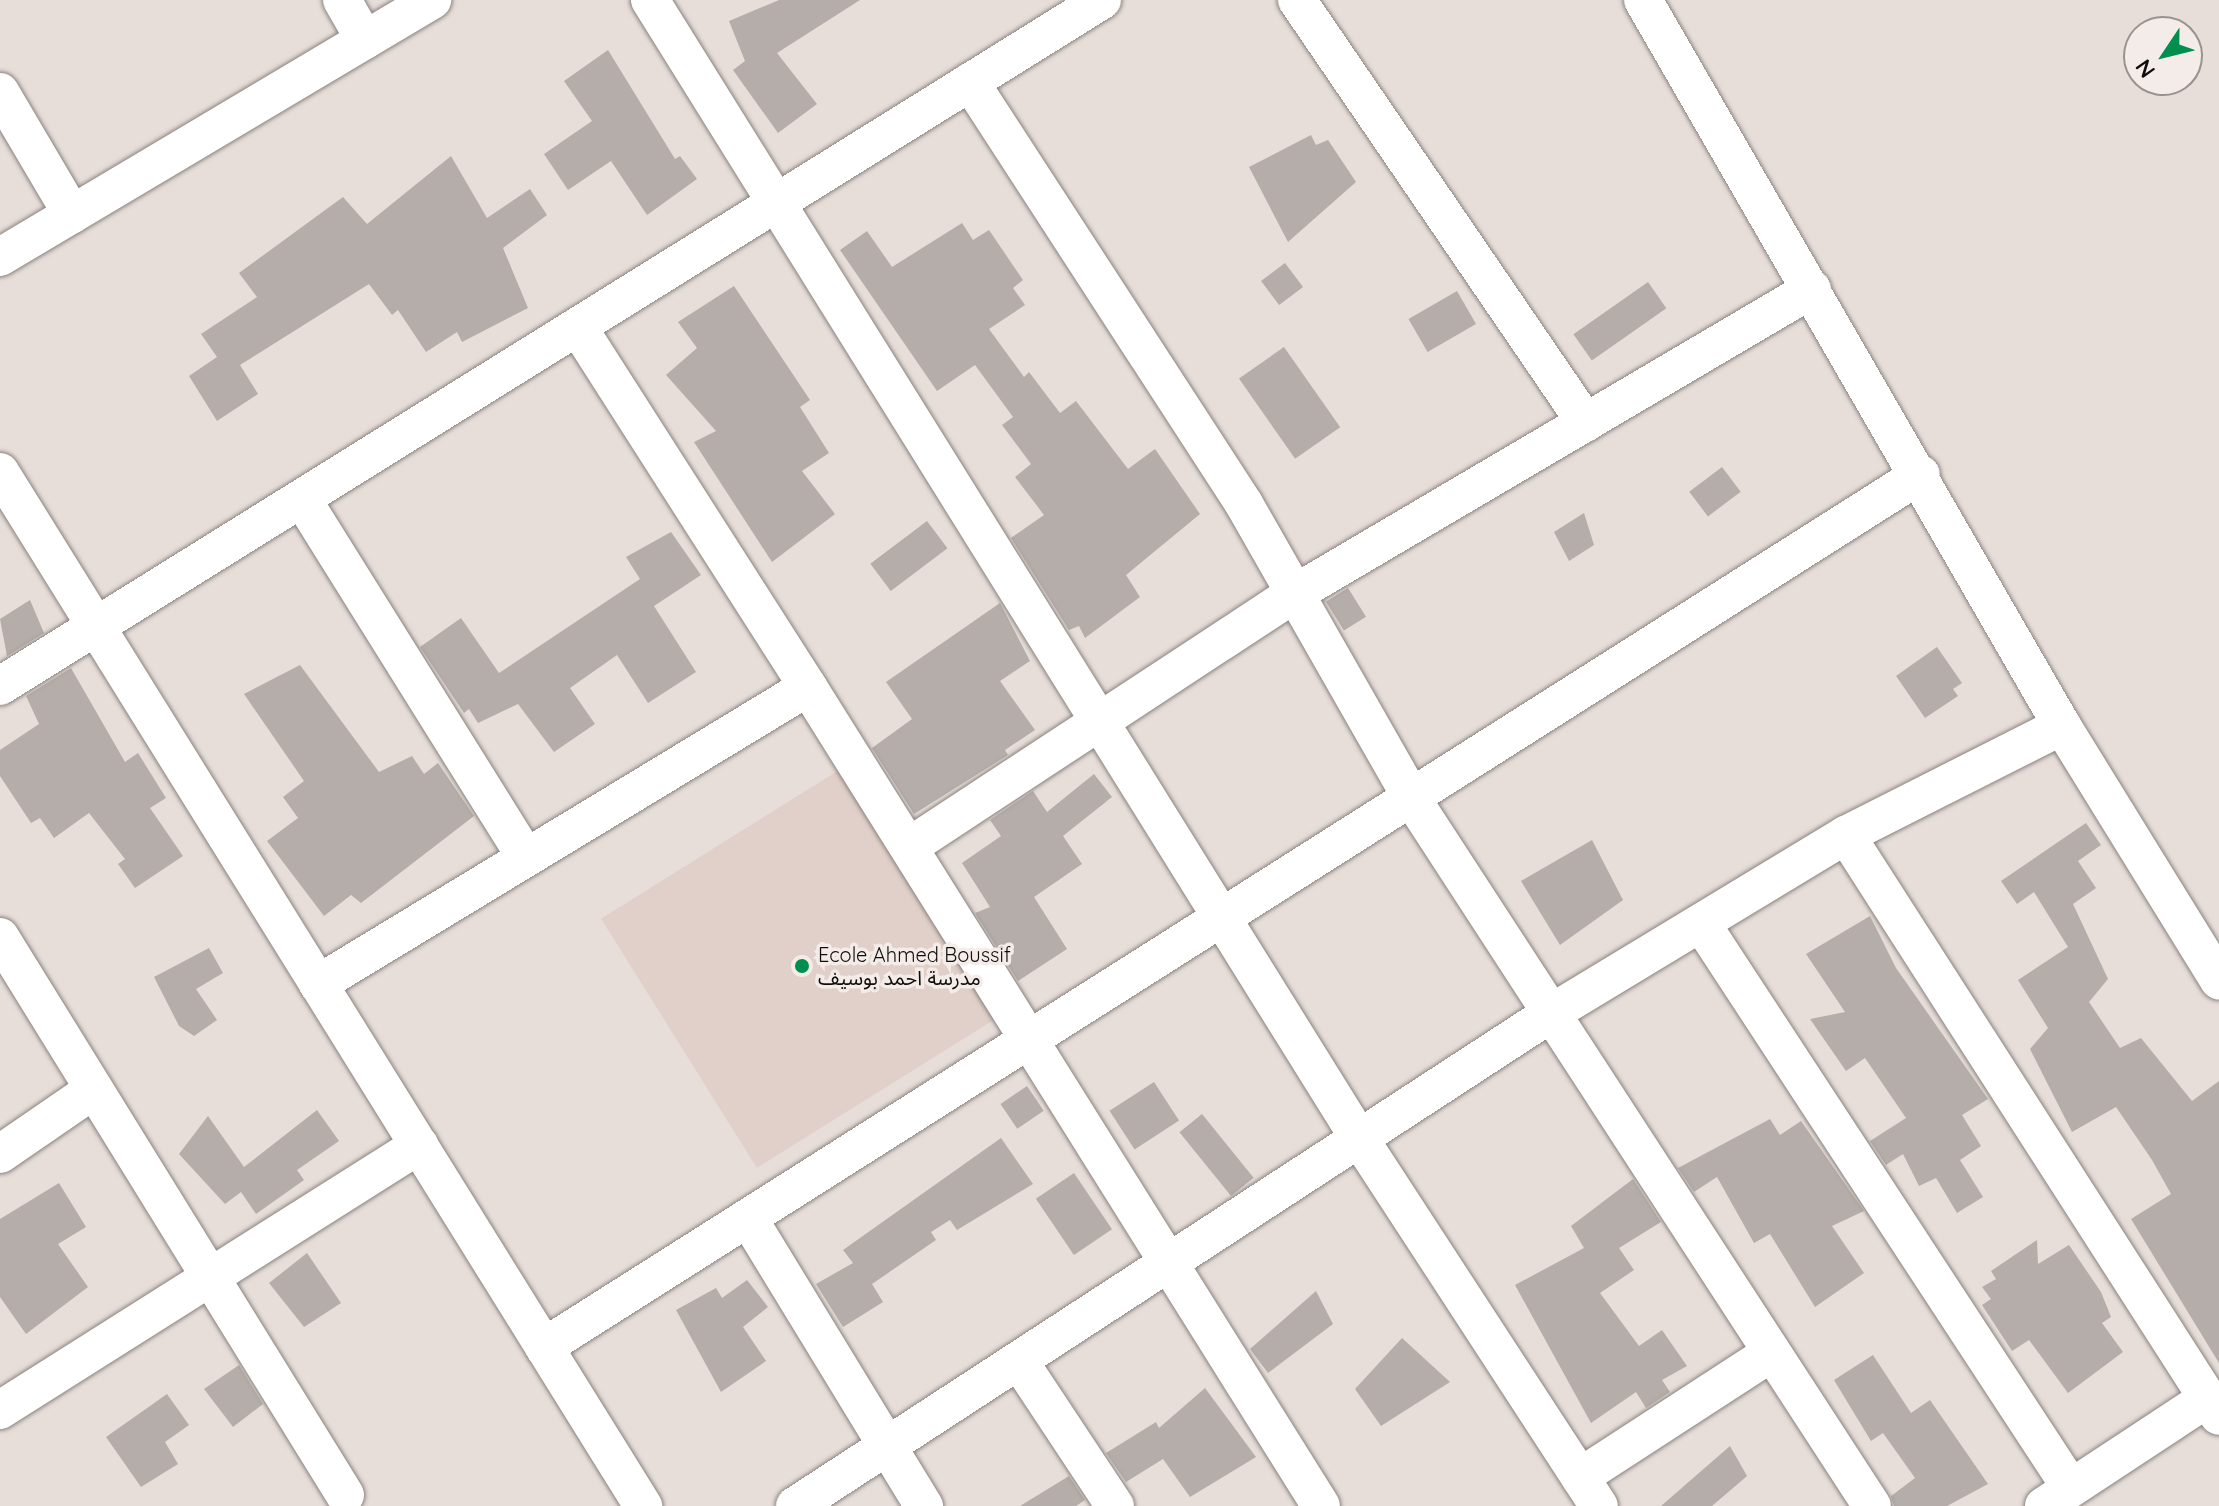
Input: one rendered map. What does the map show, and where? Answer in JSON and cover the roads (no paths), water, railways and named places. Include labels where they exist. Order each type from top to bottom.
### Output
[{"type":"street","points":[[342,0],[365,40]]},
{"type":"street","points":[[0,257],[432,0]]},
{"type":"street","points":[[650,0],[773,205],[1100,720],[1359,1138],[1589,1492],[1771,1353]]},
{"type":"street","points":[[0,686],[1102,0]]},
{"type":"street","points":[[1297,0],[1586,423]]},
{"type":"street","points":[[1643,0],[1921,474],[2062,726],[2219,980]]},
{"type":"street","points":[[970,82],[1244,504],[1412,799],[1872,1506]]},
{"type":"street","points":[[0,92],[72,214]]},
{"type":"street","points":[[910,846],[1294,594],[1812,289]]},
{"type":"street","points":[[578,327],[910,846],[1026,1043],[1164,1265],[1321,1506]]},
{"type":"street","points":[[0,472],[643,1506]]},
{"type":"street","points":[[544,1347],[1921,474]]},
{"type":"street","points":[[302,499],[526,858]]},
{"type":"street","points":[[318,984],[808,687]]},
{"type":"street","points":[[795,1506],[1550,1014],[1846,835],[2062,726]]},
{"type":"street","points":[[1701,923],[2058,1497],[2214,1407],[1846,835]]},
{"type":"street","points":[[0,937],[341,1502]]},
{"type":"street","points":[[0,1154],[93,1090]]},
{"type":"street","points":[[0,1410],[419,1145]]},
{"type":"street","points":[[748,1218],[924,1506]]},
{"type":"street","points":[[1019,1361],[1115,1506]]},
{"type":"place","name":"Ecole Ahmed Boussif مدرسة احمد بوسيف","points":[[802,966]]}]
